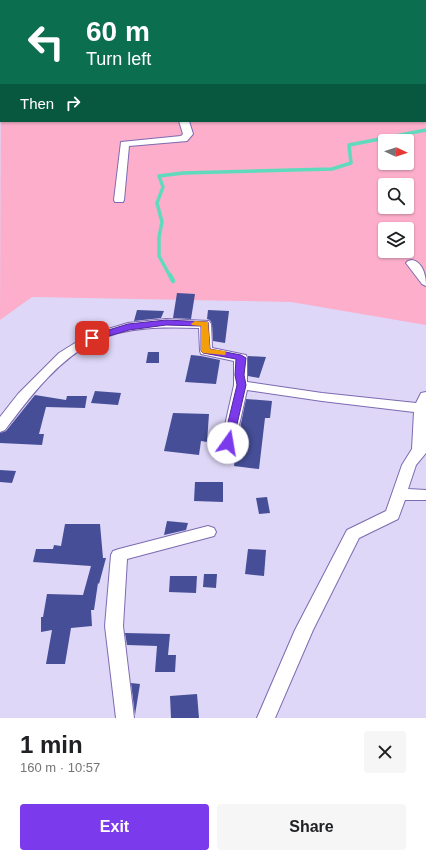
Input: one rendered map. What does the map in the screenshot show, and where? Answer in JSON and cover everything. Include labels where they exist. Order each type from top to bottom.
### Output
[{"type":"street","points":[[118,200],[124,144],[184,139],[188,134],[184,122]]},
{"type":"street","points":[[412,263],[426,282]]},
{"type":"street","points":[[0,427],[23,397],[64,356],[92,338],[128,327],[166,323],[205,324],[206,351],[241,358],[241,385],[228,443]]},
{"type":"street","points":[[241,385],[322,397],[424,402],[422,447],[410,462],[393,515],[353,534],[304,630],[266,718]]},
{"type":"street","points":[[400,494],[426,495]]},
{"type":"street","points":[[125,718],[114,626],[119,555],[208,532]]},
{"type":"shaded area","points":[[1,122],[426,122],[426,325],[291,302],[32,297],[0,320]]},
{"type":"building","points":[[177,293],[195,294],[191,319],[173,318]]},
{"type":"building","points":[[137,310],[164,311],[161,318],[134,321]]},
{"type":"building","points":[[208,310],[229,311],[225,343],[213,341],[212,324],[210,320],[207,319]]},
{"type":"building","points":[[148,352],[159,352],[159,363],[146,363]]},
{"type":"building","points":[[191,355],[220,360],[216,384],[185,382]]},
{"type":"building","points":[[248,356],[266,357],[259,378],[248,376]]},
{"type":"building","points":[[95,391],[121,393],[118,405],[91,403]]},
{"type":"building","points":[[35,395],[66,400],[67,396],[87,396],[85,408],[46,407],[39,434],[44,434],[42,445],[0,443],[0,433],[6,431]]},
{"type":"building","points":[[246,399],[272,401],[270,418],[265,418],[259,469],[234,466]]},
{"type":"building","points":[[173,413],[209,414],[207,442],[201,441],[199,455],[164,451]]},
{"type":"building","points":[[0,470],[16,471],[12,483],[0,482]]},
{"type":"building","points":[[195,482],[223,482],[223,502],[194,501]]},
{"type":"building","points":[[267,497],[270,513],[259,514],[256,498]]},
{"type":"building","points":[[167,521],[188,523],[186,530],[164,535]]},
{"type":"building","points":[[65,524],[100,524],[103,558],[106,558],[99,584],[98,583],[94,610],[91,610],[92,626],[71,628],[65,664],[46,664],[52,630],[41,632],[41,617],[43,617],[47,594],[83,595],[91,566],[33,562],[36,549],[53,549],[54,545],[61,546]]},
{"type":"building","points":[[248,549],[266,550],[264,576],[245,574]]},
{"type":"building","points":[[204,574],[217,574],[216,588],[203,587]]},
{"type":"building","points":[[170,576],[197,576],[196,593],[169,592]]},
{"type":"building","points":[[125,633],[170,634],[168,655],[176,655],[175,672],[155,672],[157,646],[127,645]]},
{"type":"building","points":[[131,683],[140,684],[135,715]]},
{"type":"building","points":[[197,694],[199,718],[171,718],[170,696]]},
{"type":"waterway","points":[[170,276],[159,256],[159,237],[162,222],[157,203],[163,187],[159,176],[183,173],[332,169],[351,163],[349,145],[426,130]]},
{"type":"waterway","points":[[170,275],[173,281]]},
{"type":"slow traffic","points":[[195,324],[205,324],[206,351],[222,353]]},
{"type":"route","points":[[92,338],[128,327],[166,323],[205,324],[206,351],[241,358],[241,385],[228,443]]}]
